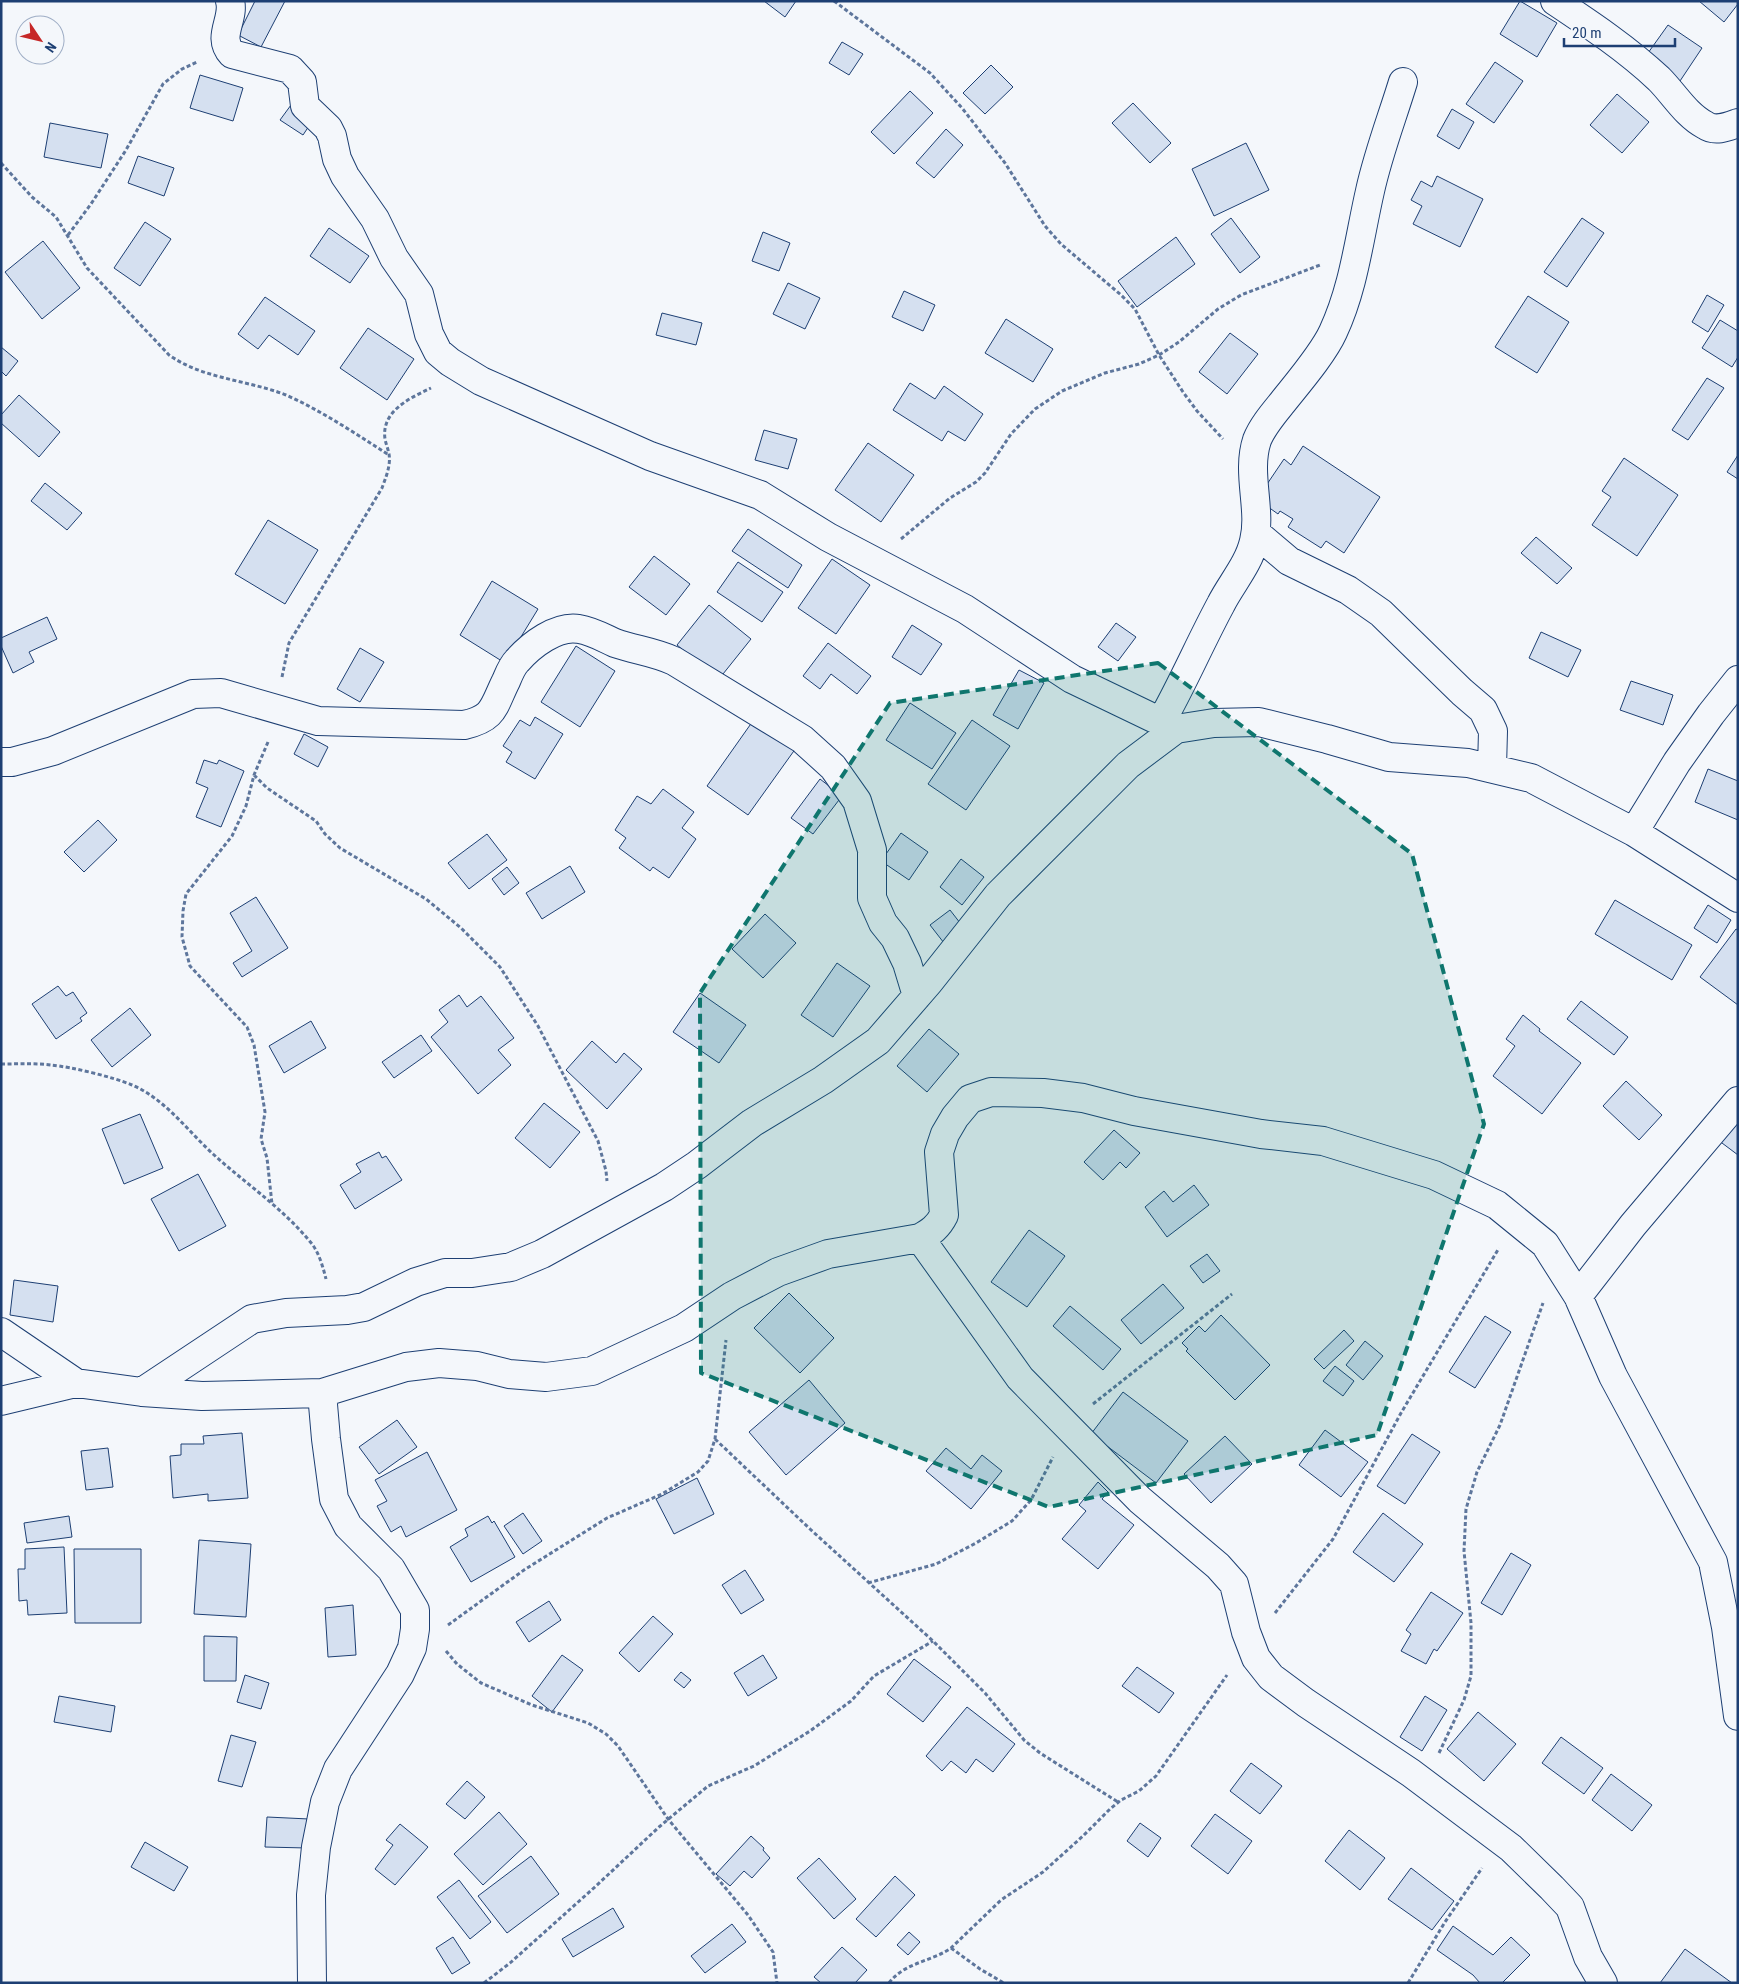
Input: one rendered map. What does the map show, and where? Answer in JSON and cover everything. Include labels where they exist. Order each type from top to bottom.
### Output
[{"type":"street","points":[[230,1],[232,7],[227,22],[225,44],[232,54],[290,69],[302,82],[305,106],[328,128],[332,136],[337,159],[345,176],[375,219],[394,258],[419,294],[429,334],[438,352],[464,371],[481,381],[650,456],[760,495],[828,538],[965,610],[1072,679],[1169,725],[1259,722],[1389,757],[1468,762],[1531,778],[1634,832],[1738,898]]},
{"type":"street","points":[[1559,2],[1626,49],[1660,80],[1697,120],[1715,129],[1738,123]]},
{"type":"street","points":[[142,1392],[252,1318],[286,1313],[334,1311],[364,1307],[416,1282],[445,1273],[472,1273],[511,1267],[542,1254],[664,1187],[689,1171],[752,1123],[823,1080],[878,1041],[917,996],[998,895],[1169,725],[1182,685],[1221,604],[1251,554],[1256,533],[1253,470],[1254,452],[1258,438],[1271,416],[1300,381],[1332,335],[1349,292],[1370,189],[1403,82]]},
{"type":"street","points":[[1256,533],[1289,561],[1348,590],[1381,613],[1483,710],[1493,731],[1492,768]]},
{"type":"street","points":[[1,762],[12,762],[53,751],[193,694],[221,694],[318,721],[454,724],[479,722],[486,717],[494,705],[516,661],[539,641],[563,629],[580,629],[616,643],[657,653],[674,661],[802,739],[833,767],[858,801],[872,850],[872,898],[883,923],[895,938],[903,955],[917,996]]},
{"type":"street","points":[[1634,832],[1677,762],[1710,714],[1738,680]]},
{"type":"street","points":[[1,1401],[76,1383],[142,1392],[202,1396],[322,1393],[406,1367],[439,1363],[477,1366],[509,1374],[546,1377],[592,1370],[684,1328],[732,1296],[778,1272],[828,1254],[920,1238],[930,1232],[939,1224],[944,1215],[939,1152],[945,1134],[955,1117],[970,1099],[991,1092],[1043,1093],[1084,1098],[1134,1110],[1261,1134],[1324,1141],[1434,1175],[1497,1205],[1545,1244],[1578,1296],[1613,1376],[1713,1562],[1726,1627],[1738,1716]]},
{"type":"street","points":[[1578,1296],[1645,1211],[1738,1100]]},
{"type":"street","points":[[920,1238],[1020,1378],[1140,1500],[1223,1572],[1234,1584],[1256,1658],[1271,1677],[1425,1783],[1511,1848],[1570,1907],[1588,1956],[1603,1983]]},
{"type":"street","points":[[1,1332],[76,1383]]},
{"type":"street","points":[[312,1983],[311,1895],[316,1847],[325,1802],[338,1769],[400,1674],[412,1648],[415,1629],[415,1610],[391,1568],[348,1526],[334,1499],[322,1393]]},
{"type":"path","points":[[834,1],[930,73],[962,108],[1004,163],[1045,226],[1060,244],[1121,295],[1134,309],[1159,355],[1197,411],[1253,470]]},
{"type":"path","points":[[68,235],[92,204],[164,84],[182,69],[204,58],[232,54]]},
{"type":"path","points":[[1,163],[32,197],[56,217],[87,268],[169,356],[181,364],[285,395],[344,426],[390,456]]},
{"type":"path","points":[[874,562],[927,516],[981,477],[1011,434],[1035,409],[1062,391],[1105,373],[1139,364],[1159,355],[1179,342],[1218,309],[1241,295],[1358,249]]},
{"type":"path","points":[[272,1204],[268,1158],[260,1139],[265,1112],[254,1045],[247,1027],[190,966],[182,937],[186,894],[232,836],[246,806],[254,775],[278,710],[286,655],[290,643],[382,488],[388,473],[390,456],[385,437],[388,419],[395,409],[430,389],[452,380],[481,381]]},
{"type":"path","points":[[254,775],[267,788],[316,821],[325,834],[340,848],[426,899],[461,928],[500,967],[538,1026],[598,1141],[606,1171],[611,1216]]},
{"type":"path","points":[[1,1064],[51,1065],[116,1079],[149,1094],[173,1113],[214,1154],[272,1204],[313,1245],[323,1268],[334,1311]]},
{"type":"path","points":[[889,1983],[897,1974],[908,1967],[944,1953],[951,1948],[1001,1900],[1043,1872],[1118,1802],[1139,1791],[1156,1776],[1213,1692],[1334,1539],[1401,1414],[1516,1221]]},
{"type":"path","points":[[1425,1783],[1464,1700],[1471,1676],[1471,1623],[1464,1551],[1466,1509],[1477,1472],[1500,1425],[1557,1263]]},
{"type":"path","points":[[868,1583],[936,1564],[1012,1521],[1031,1500],[1050,1466],[1066,1426],[1232,1294]]},
{"type":"path","points":[[448,1626],[482,1599],[524,1570],[607,1518],[662,1494],[698,1472],[708,1460],[715,1439],[732,1296]]},
{"type":"path","points":[[715,1439],[868,1583],[933,1641],[985,1693],[1024,1740],[1040,1753],[1118,1802]]},
{"type":"path","points":[[415,1610],[457,1664],[481,1683],[532,1705],[588,1723],[606,1734],[618,1746],[668,1819],[748,1916],[773,1952],[777,1983]]},
{"type":"path","points":[[484,1983],[510,1963],[575,1906],[668,1819],[708,1786],[754,1766],[810,1731],[851,1701],[874,1676],[933,1641]]},
{"type":"path","points":[[1408,1983],[1445,1922],[1500,1841]]},
{"type":"path","points":[[951,1948],[980,1969],[1004,1983]]},
{"type":"highlighted area","points":[[1158,663],[1412,854],[1484,1124],[1377,1435],[1049,1507],[701,1373],[700,993],[890,703]]},
{"type":"building","points":[[255,1],[285,1],[261,47],[238,35]]},
{"type":"building","points":[[764,1],[796,1],[785,17]]},
{"type":"building","points":[[1520,1],[1557,23],[1537,57],[1500,34]]},
{"type":"building","points":[[1699,1],[1738,1],[1738,4],[1724,22]]},
{"type":"building","points":[[1668,25],[1702,48],[1678,84],[1643,60]]},
{"type":"building","points":[[842,42],[863,54],[849,75],[829,63]]},
{"type":"building","points":[[1495,62],[1523,81],[1494,123],[1466,104]]},
{"type":"building","points":[[991,65],[1013,87],[985,114],[963,93]]},
{"type":"building","points":[[200,75],[243,88],[233,121],[190,108]]},
{"type":"building","points":[[910,91],[933,113],[894,154],[871,132]]},
{"type":"building","points":[[1617,94],[1649,122],[1622,153],[1590,125]]},
{"type":"building","points":[[1133,103],[1171,143],[1150,163],[1112,123]]},
{"type":"building","points":[[291,105],[313,120],[303,135],[280,120]]},
{"type":"building","points":[[1452,109],[1474,122],[1459,149],[1437,136]]},
{"type":"building","points":[[50,123],[108,134],[101,168],[44,157]]},
{"type":"building","points":[[946,129],[963,145],[934,178],[916,163]]},
{"type":"building","points":[[1246,143],[1269,190],[1214,216],[1192,169]]},
{"type":"building","points":[[138,156],[174,168],[164,196],[128,183]]},
{"type":"building","points":[[1437,176],[1483,199],[1460,247],[1413,224],[1422,206],[1411,200],[1421,181],[1432,187]]},
{"type":"building","points":[[1231,218],[1260,257],[1240,273],[1211,234]]},
{"type":"building","points":[[1582,218],[1604,233],[1567,287],[1544,272]]},
{"type":"building","points":[[145,222],[171,239],[140,286],[114,268]]},
{"type":"building","points":[[329,228],[369,256],[350,283],[310,256]]},
{"type":"building","points":[[763,232],[790,243],[779,271],[752,261]]},
{"type":"building","points":[[1176,237],[1195,264],[1137,307],[1118,281]]},
{"type":"building","points":[[43,241],[80,288],[42,319],[5,272]]},
{"type":"building","points":[[788,283],[820,298],[805,329],[773,314]]},
{"type":"building","points":[[904,291],[935,305],[923,331],[892,317]]},
{"type":"building","points":[[1707,295],[1724,305],[1708,332],[1692,322]]},
{"type":"building","points":[[1528,296],[1569,322],[1537,373],[1495,347]]},
{"type":"building","points":[[265,297],[315,331],[298,355],[269,335],[258,349],[238,334]]},
{"type":"building","points":[[662,313],[702,323],[696,345],[656,335]]},
{"type":"building","points":[[1006,319],[1053,349],[1033,382],[985,353]]},
{"type":"building","points":[[1720,320],[1738,331],[1738,357],[1732,367],[1702,348]]},
{"type":"building","points":[[368,328],[414,359],[387,400],[340,368]]},
{"type":"building","points":[[1230,333],[1258,354],[1227,394],[1199,372]]},
{"type":"building","points":[[1,347],[18,361],[6,376],[1,371]]},
{"type":"building","points":[[1707,378],[1724,388],[1688,440],[1672,430]]},
{"type":"building","points":[[910,383],[935,399],[944,386],[983,414],[965,441],[948,431],[942,441],[893,410]]},
{"type":"building","points":[[19,395],[60,432],[39,457],[1,423],[1,415]]},
{"type":"building","points":[[764,430],[797,439],[788,469],[755,460]]},
{"type":"building","points":[[868,443],[914,475],[881,522],[835,490]]},
{"type":"building","points":[[1303,446],[1380,497],[1344,553],[1326,541],[1321,548],[1288,527],[1293,519],[1280,511],[1278,514],[1257,499],[1284,459],[1291,465]]},
{"type":"building","points":[[1738,455],[1738,479],[1727,472]]},
{"type":"building","points":[[1624,458],[1678,495],[1637,556],[1592,525],[1611,497],[1602,491]]},
{"type":"building","points":[[45,483],[82,513],[67,530],[31,501]]},
{"type":"building","points":[[268,520],[318,550],[285,604],[235,574]]},
{"type":"building","points":[[748,529],[802,565],[788,588],[732,551]]},
{"type":"building","points":[[1536,537],[1572,568],[1557,584],[1521,553]]},
{"type":"building","points":[[654,556],[690,584],[666,615],[629,587]]},
{"type":"building","points":[[832,559],[870,585],[836,634],[798,608]]},
{"type":"building","points":[[738,562],[783,592],[762,622],[717,592]]},
{"type":"building","points":[[492,581],[538,609],[505,663],[460,635]]},
{"type":"building","points":[[709,605],[751,639],[719,679],[677,645]]},
{"type":"building","points":[[47,617],[57,639],[29,652],[34,662],[13,673],[1,646],[1,638]]},
{"type":"building","points":[[1116,623],[1136,637],[1118,661],[1098,647]]},
{"type":"building","points":[[912,625],[942,644],[921,675],[892,657]]},
{"type":"building","points":[[1541,632],[1581,650],[1568,677],[1529,658]]},
{"type":"building","points":[[828,643],[871,676],[857,694],[831,674],[820,689],[803,676]]},
{"type":"building","points":[[576,646],[615,671],[580,727],[541,702]]},
{"type":"building","points":[[360,648],[384,662],[360,702],[337,689]]},
{"type":"building","points":[[1019,670],[1044,683],[1018,729],[993,715]]},
{"type":"building","points":[[1631,681],[1673,695],[1663,725],[1620,710]]},
{"type":"building","points":[[910,703],[956,733],[932,769],[886,740]]},
{"type":"building","points":[[535,717],[563,734],[535,779],[506,762],[512,752],[503,746],[520,720],[530,726]]},
{"type":"building","points":[[755,718],[796,748],[748,815],[707,786]]},
{"type":"building","points":[[972,720],[1010,746],[966,810],[928,784]]},
{"type":"building","points":[[304,734],[328,747],[318,767],[294,754]]},
{"type":"building","points":[[204,760],[217,764],[219,760],[244,771],[221,827],[196,817],[208,788],[196,783]]},
{"type":"building","points":[[1708,769],[1738,781],[1738,820],[1695,802]]},
{"type":"building","points":[[820,779],[842,796],[813,834],[791,818]]},
{"type":"building","points":[[663,789],[694,812],[682,828],[696,839],[669,878],[653,867],[650,871],[619,848],[626,838],[615,830],[637,796],[651,804]]},
{"type":"building","points":[[98,820],[117,840],[84,872],[64,852]]},
{"type":"building","points":[[901,833],[928,852],[909,880],[881,861]]},
{"type":"building","points":[[487,834],[507,860],[469,889],[448,863]]},
{"type":"building","points":[[961,859],[984,877],[962,905],[940,887]]},
{"type":"building","points":[[570,866],[585,892],[542,919],[526,893]]},
{"type":"building","points":[[507,867],[519,883],[504,895],[492,879]]},
{"type":"building","points":[[256,897],[288,948],[242,977],[233,963],[252,951],[230,913]]},
{"type":"building","points":[[1615,900],[1692,945],[1672,980],[1595,934]]},
{"type":"building","points":[[1708,905],[1731,920],[1717,943],[1694,928]]},
{"type":"building","points":[[950,910],[964,928],[944,943],[930,925]]},
{"type":"building","points":[[765,914],[796,943],[763,978],[732,949]]},
{"type":"building","points":[[1736,929],[1738,930],[1738,1005],[1700,977]]},
{"type":"building","points":[[837,963],[870,986],[833,1037],[801,1015]]},
{"type":"building","points":[[58,986],[66,996],[73,992],[87,1013],[80,1018],[82,1021],[56,1039],[32,1004]]},
{"type":"building","points":[[700,993],[746,1025],[719,1063],[673,1032]]},
{"type":"building","points":[[459,995],[467,1007],[481,996],[514,1038],[498,1050],[511,1065],[478,1094],[431,1037],[448,1022],[439,1010]]},
{"type":"building","points":[[1581,1001],[1628,1037],[1614,1055],[1567,1019]]},
{"type":"building","points":[[130,1008],[151,1035],[112,1067],[91,1040]]},
{"type":"building","points":[[1523,1015],[1540,1029],[1539,1031],[1581,1063],[1542,1114],[1493,1076],[1515,1046],[1506,1039]]},
{"type":"building","points":[[311,1021],[326,1048],[284,1073],[269,1046]]},
{"type":"building","points":[[929,1029],[959,1054],[927,1092],[897,1066]]},
{"type":"building","points":[[421,1035],[432,1051],[394,1078],[382,1062]]},
{"type":"building","points":[[592,1041],[616,1063],[624,1053],[642,1069],[607,1109],[566,1070]]},
{"type":"building","points":[[1626,1081],[1662,1115],[1639,1140],[1603,1106]]},
{"type":"building","points":[[544,1103],[580,1132],[550,1168],[515,1138]]},
{"type":"building","points":[[1738,1113],[1738,1155],[1718,1140]]},
{"type":"building","points":[[140,1114],[163,1168],[124,1184],[102,1129]]},
{"type":"building","points":[[1114,1130],[1140,1153],[1126,1168],[1120,1162],[1103,1180],[1084,1162]]},
{"type":"building","points":[[379,1152],[382,1158],[386,1156],[402,1180],[355,1209],[340,1185],[361,1172],[356,1164]]},
{"type":"building","points":[[198,1174],[226,1226],[179,1251],[151,1199]]},
{"type":"building","points":[[1194,1185],[1209,1205],[1167,1237],[1145,1207],[1164,1191],[1173,1202]]},
{"type":"building","points":[[1029,1230],[1065,1256],[1027,1307],[991,1282]]},
{"type":"building","points":[[1207,1254],[1220,1271],[1203,1283],[1190,1266]]},
{"type":"building","points":[[14,1280],[58,1286],[53,1322],[10,1315]]},
{"type":"building","points":[[1163,1284],[1184,1308],[1141,1344],[1121,1320]]},
{"type":"building","points":[[789,1293],[834,1338],[800,1373],[754,1328]]},
{"type":"building","points":[[1070,1306],[1121,1349],[1103,1370],[1053,1326]]},
{"type":"building","points":[[1221,1315],[1270,1365],[1235,1400],[1186,1351],[1188,1349],[1182,1343],[1199,1326],[1205,1332]]},
{"type":"building","points":[[1485,1316],[1511,1332],[1475,1388],[1449,1372]]},
{"type":"building","points":[[1344,1330],[1354,1341],[1324,1369],[1314,1359]]},
{"type":"building","points":[[1365,1341],[1383,1356],[1363,1380],[1346,1365]]},
{"type":"building","points":[[1335,1366],[1354,1381],[1343,1396],[1323,1381]]},
{"type":"building","points":[[809,1380],[845,1423],[786,1475],[749,1432]]},
{"type":"building","points":[[1123,1392],[1188,1441],[1156,1483],[1091,1434]]},
{"type":"building","points":[[397,1420],[417,1447],[379,1474],[359,1447]]},
{"type":"building","points":[[1325,1430],[1368,1462],[1341,1497],[1299,1465]]},
{"type":"building","points":[[242,1433],[248,1498],[208,1501],[208,1494],[173,1498],[170,1456],[181,1455],[181,1444],[204,1444],[203,1436]]},
{"type":"building","points":[[1412,1434],[1440,1452],[1405,1504],[1377,1486]]},
{"type":"building","points":[[1225,1436],[1252,1464],[1211,1503],[1184,1474]]},
{"type":"building","points":[[108,1448],[113,1487],[86,1490],[81,1451]]},
{"type":"building","points":[[946,1448],[971,1469],[982,1455],[1002,1471],[971,1509],[926,1471]]},
{"type":"building","points":[[427,1452],[457,1510],[406,1537],[401,1526],[391,1532],[377,1506],[387,1501],[375,1480]]},
{"type":"building","points":[[697,1478],[714,1514],[674,1534],[656,1499]]},
{"type":"building","points":[[1098,1482],[1108,1492],[1102,1499],[1134,1525],[1098,1569],[1062,1539],[1086,1511],[1079,1505]]},
{"type":"building","points":[[523,1513],[542,1541],[523,1554],[504,1526]]},
{"type":"building","points":[[1383,1513],[1423,1544],[1394,1582],[1353,1552]]},
{"type":"building","points":[[69,1516],[72,1537],[27,1543],[24,1523]]},
{"type":"building","points":[[488,1516],[492,1523],[494,1521],[515,1557],[471,1582],[450,1547],[468,1536],[465,1529]]},
{"type":"building","points":[[199,1540],[251,1544],[246,1617],[194,1614]]},
{"type":"building","points":[[64,1547],[67,1613],[28,1615],[27,1600],[19,1601],[18,1569],[25,1569],[25,1549]]},
{"type":"building","points":[[74,1549],[141,1549],[141,1623],[75,1623]]},
{"type":"building","points":[[1511,1553],[1531,1565],[1502,1615],[1481,1603]]},
{"type":"building","points":[[745,1570],[764,1600],[741,1614],[722,1585]]},
{"type":"building","points":[[1431,1592],[1463,1613],[1437,1651],[1434,1649],[1426,1664],[1401,1651],[1411,1634],[1406,1630]]},
{"type":"building","points":[[549,1601],[561,1620],[529,1642],[516,1622]]},
{"type":"building","points":[[353,1605],[356,1655],[328,1657],[325,1608]]},
{"type":"building","points":[[653,1616],[673,1634],[639,1672],[619,1653]]},
{"type":"building","points":[[204,1636],[237,1637],[236,1681],[204,1681]]},
{"type":"building","points":[[562,1655],[583,1670],[552,1712],[532,1696]]},
{"type":"building","points":[[763,1655],[777,1678],[748,1696],[734,1673]]},
{"type":"building","points":[[914,1659],[951,1687],[923,1722],[887,1694]]},
{"type":"building","points":[[1137,1667],[1174,1693],[1159,1713],[1122,1686]]},
{"type":"building","points":[[681,1672],[691,1680],[684,1688],[674,1680]]},
{"type":"building","points":[[245,1675],[269,1683],[261,1709],[237,1702]]},
{"type":"building","points":[[59,1696],[115,1706],[111,1732],[54,1722]]},
{"type":"building","points":[[1425,1696],[1447,1710],[1422,1751],[1400,1737]]},
{"type":"building","points":[[967,1707],[1015,1744],[993,1772],[976,1759],[966,1773],[951,1761],[942,1771],[926,1756]]},
{"type":"building","points":[[1478,1712],[1516,1744],[1484,1781],[1447,1749]]},
{"type":"building","points":[[231,1735],[256,1742],[242,1787],[218,1781]]},
{"type":"building","points":[[1561,1737],[1603,1768],[1584,1794],[1542,1763]]},
{"type":"building","points":[[1251,1763],[1282,1786],[1260,1814],[1230,1791]]},
{"type":"building","points":[[1611,1774],[1652,1805],[1632,1831],[1592,1800]]},
{"type":"building","points":[[467,1781],[485,1797],[465,1819],[446,1804]]},
{"type":"building","points":[[499,1812],[527,1844],[483,1885],[454,1854]]},
{"type":"building","points":[[1215,1814],[1252,1841],[1228,1874],[1191,1846]]},
{"type":"building","points":[[267,1817],[309,1819],[307,1848],[265,1847]]},
{"type":"building","points":[[1140,1823],[1161,1838],[1148,1857],[1127,1841]]},
{"type":"building","points":[[400,1824],[428,1847],[395,1885],[375,1869],[393,1845],[386,1840]]},
{"type":"building","points":[[1349,1830],[1385,1858],[1360,1890],[1325,1861]]},
{"type":"building","points":[[751,1836],[764,1848],[763,1850],[770,1858],[752,1878],[744,1871],[730,1886],[716,1874]]},
{"type":"building","points":[[145,1842],[188,1867],[174,1891],[131,1867]]},
{"type":"building","points":[[531,1856],[559,1894],[507,1933],[478,1896]]},
{"type":"building","points":[[819,1858],[856,1899],[834,1919],[797,1878]]},
{"type":"building","points":[[1411,1868],[1454,1901],[1432,1930],[1388,1899]]},
{"type":"building","points":[[895,1876],[915,1895],[876,1937],[856,1919]]},
{"type":"building","points":[[459,1880],[491,1922],[470,1939],[437,1897]]},
{"type":"building","points":[[613,1908],[624,1927],[573,1957],[562,1939]]},
{"type":"building","points":[[732,1924],[746,1942],[705,1973],[691,1956]]},
{"type":"building","points":[[1453,1926],[1493,1955],[1511,1937],[1530,1955],[1502,1983],[1480,1983],[1473,1975],[1437,1950]]},
{"type":"building","points":[[909,1932],[920,1942],[908,1955],[897,1945]]},
{"type":"building","points":[[453,1937],[470,1963],[452,1974],[436,1948]]},
{"type":"building","points":[[842,1947],[867,1970],[855,1983],[821,1983],[814,1977]]},
{"type":"building","points":[[1685,1949],[1732,1983],[1660,1983]]}]
